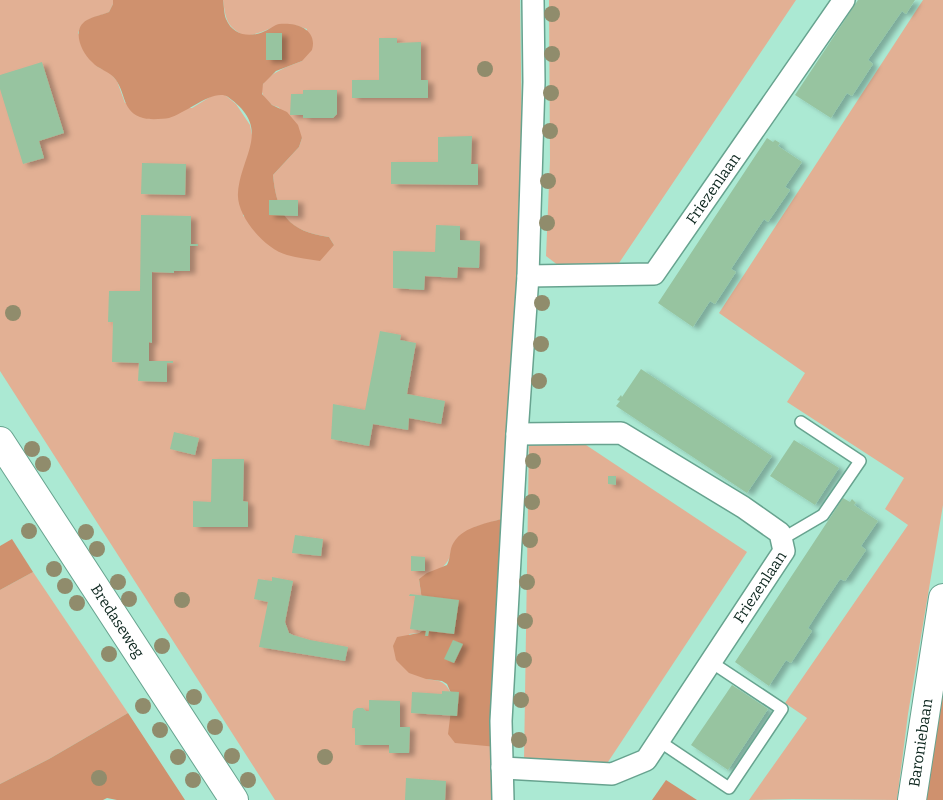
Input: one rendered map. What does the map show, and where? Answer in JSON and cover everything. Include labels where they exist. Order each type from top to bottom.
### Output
[{"type":"street","points":[[503,800],[501,721],[528,276],[534,82],[533,0]]},
{"type":"street","name":"Friezenlaan","points":[[528,276],[654,274],[844,0]]},
{"type":"street","name":"Friezenlaan","points":[[502,768],[612,774],[646,760],[784,551],[780,533],[743,507],[621,433],[517,434]]},
{"type":"street","name":"Bredaseweg","points":[[0,442],[234,800]]},
{"type":"street","name":"Baroniebaan","points":[[912,800],[943,598]]},
{"type":"lane","points":[[782,539],[823,515],[860,461],[801,422]]},
{"type":"lane","points":[[659,741],[729,788],[782,709],[711,662]]},
{"type":"shaded area","points":[[0,0],[113,0],[109,12],[87,21],[78,33],[98,67],[110,73],[117,81],[125,103],[192,108],[215,94],[225,95],[236,104],[250,125],[253,140],[243,172],[243,216],[334,245],[329,237],[304,231],[294,226],[282,211],[273,175],[299,147],[302,138],[281,109],[272,105],[264,96],[262,89],[264,82],[270,76],[302,61],[307,29],[289,24],[245,36],[234,29],[228,22],[223,0],[520,0],[522,137],[517,288],[505,518],[475,527],[451,551],[450,557],[444,566],[419,579],[426,628],[419,633],[409,634],[426,679],[444,683],[497,747],[494,800],[275,800],[0,371]]},
{"type":"shaded area","points":[[113,0],[223,0],[224,12],[229,25],[243,34],[260,33],[277,25],[286,24],[304,28],[309,32],[313,43],[312,50],[302,61],[276,71],[263,84],[262,94],[272,105],[287,112],[298,125],[302,138],[299,147],[273,175],[275,189],[282,211],[287,219],[304,230],[329,237],[334,245],[320,261],[278,252],[261,239],[247,221],[242,212],[238,193],[252,131],[249,120],[241,109],[228,97],[222,95],[215,96],[169,118],[143,118],[131,112],[114,77],[95,65],[88,58],[79,41],[79,29],[82,24],[92,17],[109,12]]},
{"type":"shaded area","points":[[549,0],[796,0],[619,263],[563,269],[546,256],[550,160]]},
{"type":"shaded area","points":[[923,0],[943,0],[943,505],[908,714],[897,800],[749,800],[807,718],[785,703],[908,525],[885,509],[904,478],[787,402],[805,373],[719,313]]},
{"type":"shaded area","points":[[529,439],[583,443],[747,552],[606,765],[524,761]]},
{"type":"shaded area","points":[[505,518],[497,747],[455,743],[448,734],[451,693],[447,684],[409,673],[396,660],[393,646],[397,637],[419,633],[426,628],[419,579],[427,573],[447,565],[452,545],[464,532]]},
{"type":"shaded area","points":[[12,539],[33,572],[0,590],[0,546]]},
{"type":"shaded area","points":[[33,572],[128,713],[49,759],[0,784],[0,590]]},
{"type":"shaded area","points":[[943,648],[943,800],[918,800]]},
{"type":"shaded area","points":[[128,713],[185,800],[117,800],[107,798],[103,800],[0,800],[0,784],[49,759]]},
{"type":"shaded area","points":[[666,780],[697,800],[652,800]]},
{"type":"building","points":[[858,0],[915,0],[906,14],[902,11],[868,60],[873,64],[852,96],[847,93],[831,118],[795,95]]},
{"type":"building","points":[[266,33],[282,33],[282,60],[266,60]]},
{"type":"building","points":[[379,38],[397,38],[397,43],[421,42],[421,80],[428,80],[428,98],[352,98],[352,80],[379,80]]},
{"type":"building","points":[[42,62],[64,133],[39,141],[44,158],[23,164],[0,89],[0,75]]},
{"type":"building","points":[[303,90],[337,90],[337,114],[333,118],[303,118],[303,115],[290,115],[291,94],[303,94]]},
{"type":"building","points":[[472,136],[471,164],[478,164],[478,185],[391,184],[391,162],[438,162],[438,137]]},
{"type":"building","points":[[767,138],[773,142],[775,140],[780,143],[778,146],[802,162],[785,187],[790,190],[768,222],[764,219],[731,269],[736,272],[715,304],[710,301],[693,327],[658,303]]},
{"type":"building","points":[[142,163],[186,164],[185,195],[141,194]]},
{"type":"building","points":[[269,200],[298,200],[298,216],[269,215]]},
{"type":"building","points":[[141,215],[191,216],[191,244],[198,244],[198,246],[190,246],[190,271],[174,271],[174,273],[152,272],[152,343],[149,342],[149,361],[173,361],[173,363],[167,363],[167,382],[138,381],[139,363],[112,362],[113,322],[108,322],[109,291],[140,291]]},
{"type":"building","points":[[436,225],[460,226],[460,240],[480,241],[479,268],[458,267],[457,278],[425,276],[424,290],[393,288],[393,251],[435,252]]},
{"type":"building","points":[[380,331],[401,335],[400,340],[416,343],[407,394],[445,401],[441,424],[409,418],[408,430],[373,424],[369,446],[331,439],[333,404],[365,410]]},
{"type":"building","points":[[641,369],[772,456],[747,493],[616,406],[620,401],[617,400],[621,395],[622,397]]},
{"type":"building","points":[[174,432],[199,438],[195,455],[170,449]]},
{"type":"building","points":[[794,440],[839,468],[815,505],[770,476]]},
{"type":"building","points":[[212,459],[244,459],[243,501],[248,502],[248,527],[193,527],[193,501],[211,502]]},
{"type":"building","points":[[608,476],[616,476],[616,485],[608,484]]},
{"type":"building","points":[[843,498],[850,502],[852,499],[856,503],[854,505],[878,521],[861,546],[866,550],[845,581],[840,579],[824,603],[808,628],[812,631],[791,663],[786,660],[769,686],[735,662]]},
{"type":"building","points":[[295,535],[323,539],[321,556],[292,553]]},
{"type":"building","points":[[411,556],[425,557],[425,571],[411,571]]},
{"type":"building","points":[[272,577],[293,581],[285,622],[289,633],[310,640],[348,647],[345,661],[259,647],[268,602],[254,599],[258,579],[272,581]]},
{"type":"building","points":[[410,594],[459,600],[454,634],[429,631],[428,636],[425,636],[426,631],[410,629],[415,596],[409,596]]},
{"type":"building","points":[[453,640],[463,644],[454,663],[444,659]]},
{"type":"building","points":[[732,685],[768,709],[728,770],[691,745]]},
{"type":"building","points":[[442,691],[459,692],[457,716],[411,713],[412,692],[442,694]]},
{"type":"building","points":[[369,700],[400,701],[400,727],[410,727],[409,753],[389,753],[389,745],[355,745],[355,728],[352,728],[353,711],[357,708],[363,708],[369,711]]},
{"type":"building","points":[[406,778],[446,781],[445,800],[405,800]]}]
